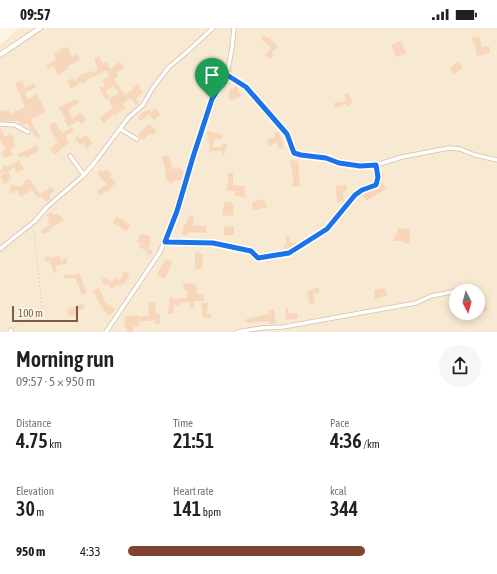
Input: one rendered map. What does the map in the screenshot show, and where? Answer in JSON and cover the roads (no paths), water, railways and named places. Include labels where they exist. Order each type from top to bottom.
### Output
[{"type":"street","points":[[0,56],[40,28]]},
{"type":"street","points":[[0,249],[30,225],[47,207],[84,175],[128,118],[143,105],[152,89],[169,67],[188,52],[213,28]]},
{"type":"street","points":[[106,332],[160,252],[165,242],[177,211],[212,99],[227,75],[234,28]]},
{"type":"street","points":[[227,75],[246,87],[287,134],[294,153],[326,158],[339,163],[360,166],[376,165],[402,157],[449,148],[460,149],[475,155],[497,160]]},
{"type":"street","points":[[0,124],[15,125],[28,132]]},
{"type":"street","points":[[120,129],[137,139]]},
{"type":"street","points":[[70,156],[84,175]]},
{"type":"street","points":[[165,242],[213,243],[251,251],[258,258],[289,253],[327,229],[355,195],[362,190],[376,185],[378,177],[376,165]]},
{"type":"street","points":[[237,332],[283,326],[416,303],[431,296],[449,292]]}]
